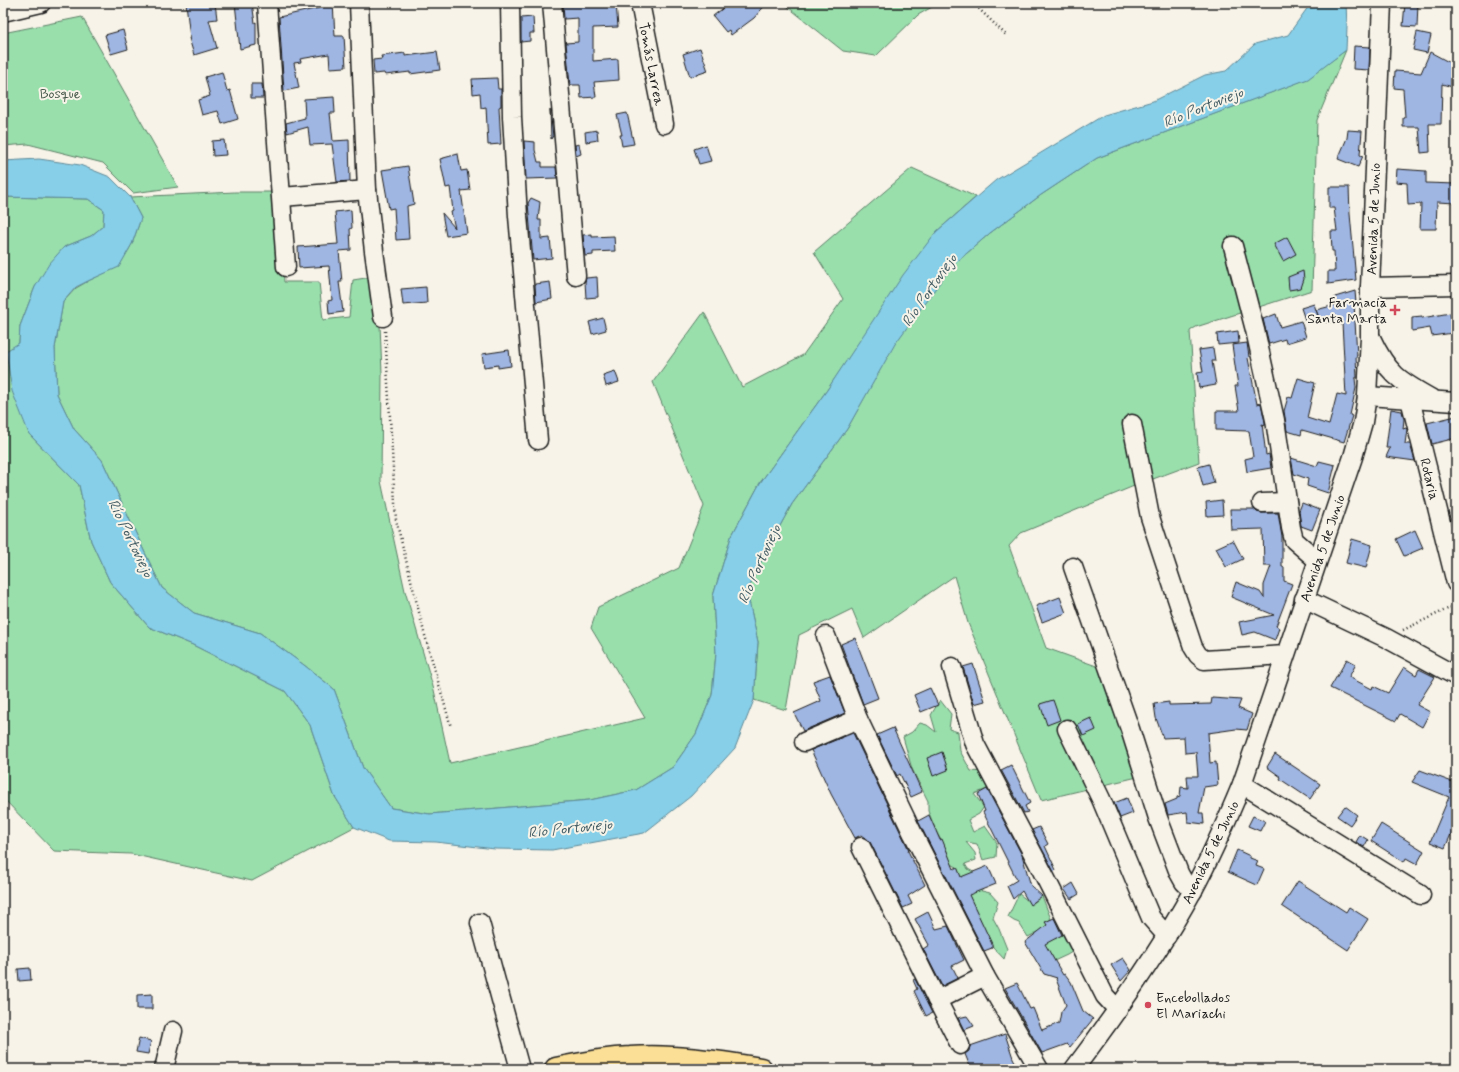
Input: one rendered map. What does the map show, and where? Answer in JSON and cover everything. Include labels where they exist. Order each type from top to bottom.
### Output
[{"type":"main road","points":[[556,1069],[629,1058],[663,1057],[726,1063],[761,1069]]},
{"type":"street","points":[[3,12],[41,3]]},
{"type":"street","points":[[268,3],[286,267]]},
{"type":"street","points":[[359,3],[368,190],[383,317]]},
{"type":"street","points":[[510,3],[512,118],[518,209],[538,440]]},
{"type":"street","points":[[552,3],[576,276]]},
{"type":"street","name":"Tomás Larrea","points":[[640,3],[664,124]]},
{"type":"street","name":"Avenida 5 de Junio","points":[[1091,1046],[1118,1010],[1167,936],[1193,891],[1220,836],[1242,784],[1304,599],[1354,457],[1363,422],[1367,396],[1382,3]]},
{"type":"street","points":[[282,197],[368,190]]},
{"type":"street","points":[[1233,246],[1255,330],[1275,420],[1294,540],[1318,560]]},
{"type":"street","points":[[1370,287],[1456,285]]},
{"type":"street","points":[[1370,337],[1377,352],[1392,373],[1400,380],[1434,400]]},
{"type":"street","points":[[1367,396],[1456,402]]},
{"type":"street","name":"Rotaria","points":[[1410,399],[1456,583]]},
{"type":"street","points":[[1132,424],[1150,517],[1193,647],[1198,655],[1204,660],[1285,655]]},
{"type":"street","points":[[1262,503],[1287,502]]},
{"type":"street","points":[[1073,567],[1130,729],[1158,818],[1179,873],[1184,882],[1193,891]]},
{"type":"street","points":[[1304,599],[1386,638],[1456,676]]},
{"type":"street","points":[[826,636],[858,719],[913,834],[985,976],[1039,1069]]},
{"type":"street","points":[[952,667],[975,744],[1039,865],[1105,996],[1118,1010]]},
{"type":"street","points":[[804,742],[858,719]]},
{"type":"street","points":[[1067,729],[1101,799],[1151,918],[1167,936]]},
{"type":"street","points":[[1242,784],[1421,894]]},
{"type":"street","points":[[861,847],[960,1045]]},
{"type":"street","points":[[480,923],[520,1069]]},
{"type":"street","points":[[937,1000],[985,976]]},
{"type":"street","points":[[164,1069],[173,1031]]},
{"type":"street","points":[[1071,1069],[1091,1046]]},
{"type":"street","points":[[1074,1069],[1091,1046]]},
{"type":"path","points":[[973,3],[1006,35]]},
{"type":"path","points":[[383,317],[396,520],[424,632],[451,727]]},
{"type":"path","points":[[1386,638],[1456,605]]},
{"type":"green space","points":[[783,3],[939,3],[918,15],[876,56],[843,51]]},
{"type":"green space","name":"Bosque","points":[[82,17],[178,187],[133,193],[103,163],[28,144],[3,146],[3,33]]},
{"type":"green space","points":[[1346,50],[1317,120],[1312,290],[1196,327],[1190,331],[1199,462],[1134,486],[1021,533],[1009,546],[1046,648],[1116,673],[1150,774],[1041,800],[968,623],[954,576],[864,638],[852,609],[799,635],[786,710],[754,700],[758,642],[747,592],[765,553],[792,504],[847,429],[894,344],[951,267],[990,233],[1041,195],[1097,158],[1307,79]]},
{"type":"green space","points":[[912,168],[976,197],[936,232],[827,390],[760,483],[731,537],[713,596],[716,653],[712,695],[696,734],[673,767],[636,790],[590,800],[430,814],[391,808],[363,768],[334,689],[260,633],[194,613],[162,588],[102,460],[74,429],[57,394],[55,348],[63,302],[76,288],[119,266],[132,244],[141,218],[130,197],[235,192],[279,192],[284,282],[319,282],[323,320],[349,317],[353,280],[378,276],[382,373],[381,481],[405,591],[434,690],[450,763],[645,718],[591,628],[598,607],[679,568],[704,506],[653,382],[704,312],[742,387],[803,355],[843,299],[814,252]]},
{"type":"green space","points":[[3,197],[88,199],[104,210],[103,226],[91,236],[64,247],[35,287],[20,326],[19,343],[29,434],[79,485],[91,541],[110,582],[149,627],[193,645],[285,691],[310,725],[334,795],[354,827],[252,881],[131,854],[54,851],[3,798]]},
{"type":"green space","points":[[940,700],[951,714],[949,729],[958,732],[960,751],[971,771],[984,772],[990,788],[974,794],[984,807],[979,814],[968,820],[973,832],[985,826],[997,843],[996,857],[983,860],[977,844],[966,842],[975,853],[976,860],[965,864],[968,869],[975,873],[978,890],[990,893],[998,902],[993,918],[1007,949],[1004,959],[993,947],[957,867],[951,864],[947,851],[937,833],[928,811],[928,801],[912,769],[903,737],[912,732],[920,723],[927,725],[936,732],[931,715]]},
{"type":"green space","points":[[1019,894],[1032,904],[1042,896],[1051,919],[1046,922],[1055,939],[1068,931],[1075,950],[1054,961],[1052,956],[1038,964],[1035,948],[1044,942],[1038,932],[1028,937],[1019,923],[1008,917]]},
{"type":"water","name":"Río Portoviejo","points":[[1311,3],[1346,3],[1347,27],[1346,50],[1308,79],[1097,158],[1041,195],[990,233],[951,267],[895,344],[847,429],[792,504],[765,553],[747,592],[758,642],[754,700],[735,748],[691,796],[644,833],[552,850],[495,849],[436,842],[389,841],[354,827],[334,795],[310,725],[285,691],[193,645],[149,627],[110,582],[91,541],[79,485],[29,434],[12,391],[6,351],[19,343],[20,326],[35,287],[49,264],[64,247],[91,236],[103,226],[104,210],[88,199],[3,197],[3,161],[39,159],[80,165],[110,177],[130,197],[141,218],[132,244],[119,267],[76,287],[63,302],[55,348],[57,394],[74,429],[102,460],[162,588],[194,613],[260,633],[334,689],[363,768],[391,808],[430,814],[590,800],[636,790],[673,767],[696,734],[712,695],[716,653],[713,596],[731,537],[760,483],[827,390],[903,275],[936,232],[996,180],[1104,115],[1153,101],[1205,75],[1226,71],[1255,44],[1288,35]]},
{"type":"building","points":[[186,3],[215,3],[217,19],[209,20],[217,48],[194,55],[189,38]]},
{"type":"building","points":[[235,3],[252,3],[255,23],[256,22],[256,45],[240,49]]},
{"type":"building","points":[[319,3],[333,3],[335,36],[344,36],[346,67],[330,68],[329,54],[300,59],[301,62],[294,63],[299,88],[284,91],[279,17],[319,8]]},
{"type":"building","points":[[563,3],[616,3],[618,27],[593,28],[593,61],[618,59],[619,80],[594,82],[596,97],[581,98],[580,85],[570,85],[566,43],[578,42],[578,18],[564,19]]},
{"type":"building","points":[[730,3],[767,3],[754,18],[731,35],[729,30],[726,32],[713,16]]},
{"type":"building","points":[[1405,3],[1418,3],[1417,27],[1403,26]]},
{"type":"building","points":[[533,17],[534,33],[530,33],[530,41],[521,42],[521,18]]},
{"type":"building","points":[[123,30],[128,49],[111,54],[105,35]]},
{"type":"building","points":[[1417,32],[1431,35],[1427,53],[1413,50]]},
{"type":"building","points":[[1354,46],[1370,47],[1369,70],[1353,69]]},
{"type":"building","points":[[700,48],[708,71],[690,77],[683,54]]},
{"type":"building","points":[[437,52],[440,70],[410,74],[410,72],[385,75],[384,73],[374,74],[373,60],[382,59],[381,56],[405,53],[405,56]]},
{"type":"building","points":[[1430,52],[1456,66],[1456,88],[1442,84],[1441,124],[1429,124],[1430,152],[1421,153],[1419,127],[1403,127],[1403,118],[1405,117],[1403,89],[1394,88],[1395,71],[1421,73]]},
{"type":"building","points":[[222,72],[227,91],[230,90],[238,119],[222,124],[218,111],[202,115],[198,100],[210,96],[205,77]]},
{"type":"building","points":[[497,78],[498,89],[501,89],[501,106],[499,107],[501,144],[488,145],[486,107],[481,108],[480,93],[473,94],[472,79]]},
{"type":"building","points":[[251,84],[262,84],[263,98],[251,98]]},
{"type":"building","points":[[334,97],[335,113],[330,113],[333,141],[349,140],[350,181],[337,182],[332,144],[310,145],[308,127],[287,133],[286,123],[305,118],[304,99]]},
{"type":"building","points":[[550,110],[553,136],[551,139]]},
{"type":"building","points":[[627,113],[634,144],[622,146],[620,135],[622,135],[617,115]]},
{"type":"building","points":[[597,130],[598,140],[586,142],[585,132]]},
{"type":"building","points":[[1348,130],[1362,131],[1360,155],[1363,156],[1358,167],[1338,159],[1347,138]]},
{"type":"building","points":[[224,140],[226,155],[213,156],[212,141]]},
{"type":"building","points":[[524,141],[535,142],[538,162],[542,162],[542,167],[556,167],[557,178],[526,179]]},
{"type":"building","points":[[579,144],[581,154],[576,156],[575,145]]},
{"type":"building","points":[[706,145],[711,161],[699,164],[694,149]]},
{"type":"building","points":[[458,154],[461,171],[467,170],[470,190],[461,191],[467,233],[446,236],[442,213],[455,228],[451,212],[453,211],[450,187],[446,188],[440,159]]},
{"type":"building","points":[[408,166],[414,204],[407,206],[409,239],[396,240],[394,208],[389,209],[382,170]]},
{"type":"building","points":[[1397,169],[1426,171],[1426,183],[1456,184],[1456,203],[1437,202],[1436,229],[1420,229],[1421,204],[1408,205],[1407,183],[1396,182]]},
{"type":"building","points":[[1329,187],[1349,187],[1356,280],[1328,284],[1328,271],[1335,271],[1331,231],[1337,231],[1334,208],[1329,208]]},
{"type":"building","points":[[531,198],[540,202],[538,220],[541,220],[541,239],[550,238],[552,258],[533,260],[528,203]]},
{"type":"building","points":[[351,210],[351,250],[339,251],[342,282],[339,282],[343,312],[329,314],[328,301],[332,300],[329,266],[299,268],[298,247],[338,244],[335,212]]},
{"type":"building","points":[[592,234],[592,237],[614,236],[615,251],[593,252],[593,255],[585,256],[583,235]]},
{"type":"building","points":[[1287,237],[1296,254],[1283,261],[1274,244]]},
{"type":"building","points":[[1303,271],[1304,279],[1301,288],[1289,290],[1288,277]]},
{"type":"building","points":[[597,277],[598,297],[586,298],[586,278]]},
{"type":"building","points":[[550,282],[552,299],[536,302],[535,284]]},
{"type":"building","points":[[426,287],[427,303],[403,305],[401,289]]},
{"type":"building","points":[[1355,291],[1356,303],[1354,303],[1357,378],[1355,378],[1356,388],[1350,415],[1352,416],[1344,442],[1302,430],[1301,435],[1287,431],[1284,411],[1288,397],[1292,398],[1298,378],[1315,383],[1307,418],[1329,425],[1337,394],[1346,396],[1342,323],[1321,322],[1316,310],[1335,305],[1335,297]]},
{"type":"building","points":[[1314,304],[1318,316],[1305,320],[1301,308]]},
{"type":"building","points":[[1450,313],[1453,333],[1432,336],[1430,328],[1412,331],[1412,317],[1422,316],[1422,318]]},
{"type":"building","points":[[1276,314],[1280,327],[1301,321],[1306,337],[1286,343],[1285,339],[1269,344],[1263,319]]},
{"type":"building","points":[[603,318],[606,330],[592,334],[589,322]]},
{"type":"building","points":[[1238,331],[1239,343],[1218,345],[1217,334]]},
{"type":"building","points":[[1247,343],[1248,358],[1257,404],[1261,403],[1265,422],[1265,425],[1262,424],[1266,455],[1269,454],[1271,468],[1247,472],[1245,459],[1253,457],[1249,431],[1216,430],[1216,411],[1239,411],[1235,386],[1238,386],[1232,345]]},
{"type":"building","points":[[1213,348],[1215,361],[1212,361],[1216,385],[1199,388],[1197,373],[1203,372],[1199,350]]},
{"type":"building","points":[[509,350],[511,366],[498,368],[498,365],[484,367],[482,354]]},
{"type":"building","points":[[615,371],[619,382],[606,386],[603,375]]},
{"type":"building","points":[[1391,409],[1402,411],[1404,419],[1403,429],[1407,429],[1405,444],[1410,444],[1415,461],[1386,457],[1390,448],[1386,448]]},
{"type":"building","points":[[1456,416],[1456,438],[1432,444],[1427,423]]},
{"type":"building","points":[[1291,458],[1317,466],[1319,461],[1335,465],[1328,493],[1307,486],[1308,479],[1294,474]]},
{"type":"building","points":[[1209,464],[1214,483],[1203,486],[1198,467]]},
{"type":"building","points":[[1222,500],[1223,515],[1207,516],[1206,502]]},
{"type":"building","points":[[1302,503],[1320,510],[1312,530],[1301,526],[1299,511]]},
{"type":"building","points":[[1230,509],[1254,509],[1257,512],[1262,513],[1278,513],[1282,537],[1282,567],[1284,567],[1284,581],[1292,584],[1276,626],[1279,628],[1275,640],[1255,632],[1242,635],[1239,622],[1274,615],[1231,597],[1236,582],[1260,592],[1264,598],[1264,585],[1271,566],[1264,566],[1263,529],[1231,530]]},
{"type":"building","points":[[1415,530],[1423,548],[1404,556],[1396,539]]},
{"type":"building","points":[[1352,539],[1372,545],[1366,568],[1346,563]]},
{"type":"building","points":[[1233,540],[1243,559],[1226,567],[1216,548]]},
{"type":"building","points":[[1060,597],[1066,613],[1042,622],[1036,606]]},
{"type":"building","points":[[855,638],[878,698],[863,704],[841,644]]},
{"type":"building","points":[[1347,659],[1356,664],[1349,677],[1372,689],[1373,686],[1388,693],[1404,667],[1416,675],[1419,669],[1435,677],[1417,705],[1430,712],[1422,727],[1400,714],[1396,721],[1330,688]]},
{"type":"building","points":[[973,664],[985,701],[974,704],[963,667]]},
{"type":"building","points":[[830,675],[845,713],[803,731],[794,713],[821,701],[813,681]]},
{"type":"building","points":[[930,688],[938,705],[921,712],[914,695]]},
{"type":"building","points":[[1212,698],[1241,700],[1238,708],[1252,714],[1247,730],[1236,729],[1208,733],[1210,763],[1216,762],[1218,785],[1204,787],[1199,813],[1203,813],[1204,824],[1188,822],[1187,812],[1168,815],[1165,804],[1177,799],[1177,797],[1180,796],[1181,787],[1188,788],[1187,776],[1198,776],[1196,752],[1185,753],[1184,737],[1163,738],[1156,718],[1154,704],[1169,702],[1169,705],[1211,704]]},
{"type":"building","points":[[1053,700],[1060,720],[1047,725],[1040,704]]},
{"type":"building","points":[[1091,718],[1096,730],[1083,736],[1078,724]]},
{"type":"building","points":[[893,728],[922,792],[911,797],[900,774],[897,776],[877,735]]},
{"type":"building","points":[[853,733],[925,885],[908,896],[912,904],[903,908],[870,842],[861,835],[855,838],[831,794],[811,750]]},
{"type":"building","points":[[942,752],[948,770],[933,776],[927,758]]},
{"type":"building","points":[[1275,754],[1320,784],[1310,799],[1280,779],[1281,777],[1267,767]]},
{"type":"building","points":[[1011,765],[1030,803],[1025,806],[1028,812],[1024,813],[1001,770]]},
{"type":"building","points":[[1420,770],[1455,783],[1456,781],[1456,823],[1445,848],[1430,842],[1449,797],[1412,782]]},
{"type":"building","points":[[987,789],[1022,855],[1031,886],[1042,896],[1030,905],[1022,891],[1013,899],[1007,886],[1017,880],[983,812],[985,811],[978,794]]},
{"type":"building","points":[[1127,798],[1133,813],[1120,818],[1114,803]]},
{"type":"building","points":[[1345,806],[1357,815],[1350,825],[1337,816]]},
{"type":"building","points":[[929,815],[940,840],[942,839],[954,869],[957,867],[961,877],[988,866],[996,884],[969,895],[992,944],[992,948],[984,951],[918,821]]},
{"type":"building","points":[[1253,816],[1265,821],[1260,831],[1248,826]]},
{"type":"building","points":[[1381,824],[1424,851],[1417,864],[1406,858],[1404,862],[1371,841]]},
{"type":"building","points":[[1039,827],[1048,844],[1045,846],[1056,870],[1054,872],[1032,830]]},
{"type":"building","points":[[1360,835],[1368,840],[1364,847],[1356,842]]},
{"type":"building","points":[[1237,850],[1258,861],[1256,866],[1264,869],[1257,885],[1228,872]]},
{"type":"building","points":[[1298,881],[1346,912],[1349,907],[1368,919],[1348,950],[1282,906]]},
{"type":"building","points":[[1073,883],[1079,894],[1071,899],[1064,889]]},
{"type":"building","points":[[928,912],[936,929],[948,926],[964,960],[952,966],[958,978],[942,986],[923,949],[929,945],[915,919]]},
{"type":"building","points":[[1054,918],[1062,935],[1045,944],[1063,975],[1065,974],[1071,982],[1083,1011],[1093,1019],[1070,1047],[1067,1044],[1042,1053],[1005,988],[1017,983],[1030,1009],[1033,1008],[1042,1030],[1059,1023],[1061,1012],[1066,1005],[1056,979],[1057,978],[1044,974],[1025,942],[1047,925],[1045,922]]},
{"type":"building","points":[[1123,958],[1131,970],[1121,981],[1111,965]]},
{"type":"building","points":[[30,968],[31,980],[19,981],[18,969]]},
{"type":"building","points":[[915,979],[932,1013],[926,1016],[914,991],[917,989],[913,980]]},
{"type":"building","points":[[152,994],[152,1009],[137,1009],[137,995]]},
{"type":"building","points":[[967,1016],[974,1026],[964,1030],[958,1018]]},
{"type":"building","points":[[1005,1034],[1013,1058],[1019,1069],[971,1069],[965,1054],[969,1051],[970,1046]]},
{"type":"building","points":[[139,1038],[151,1041],[148,1054],[136,1052]]},
{"type":"place","name":"Farmacia Santa Marta","points":[[1395,310]]},
{"type":"place","name":"Encebollados El Mariachi","points":[[1148,1005]]}]
